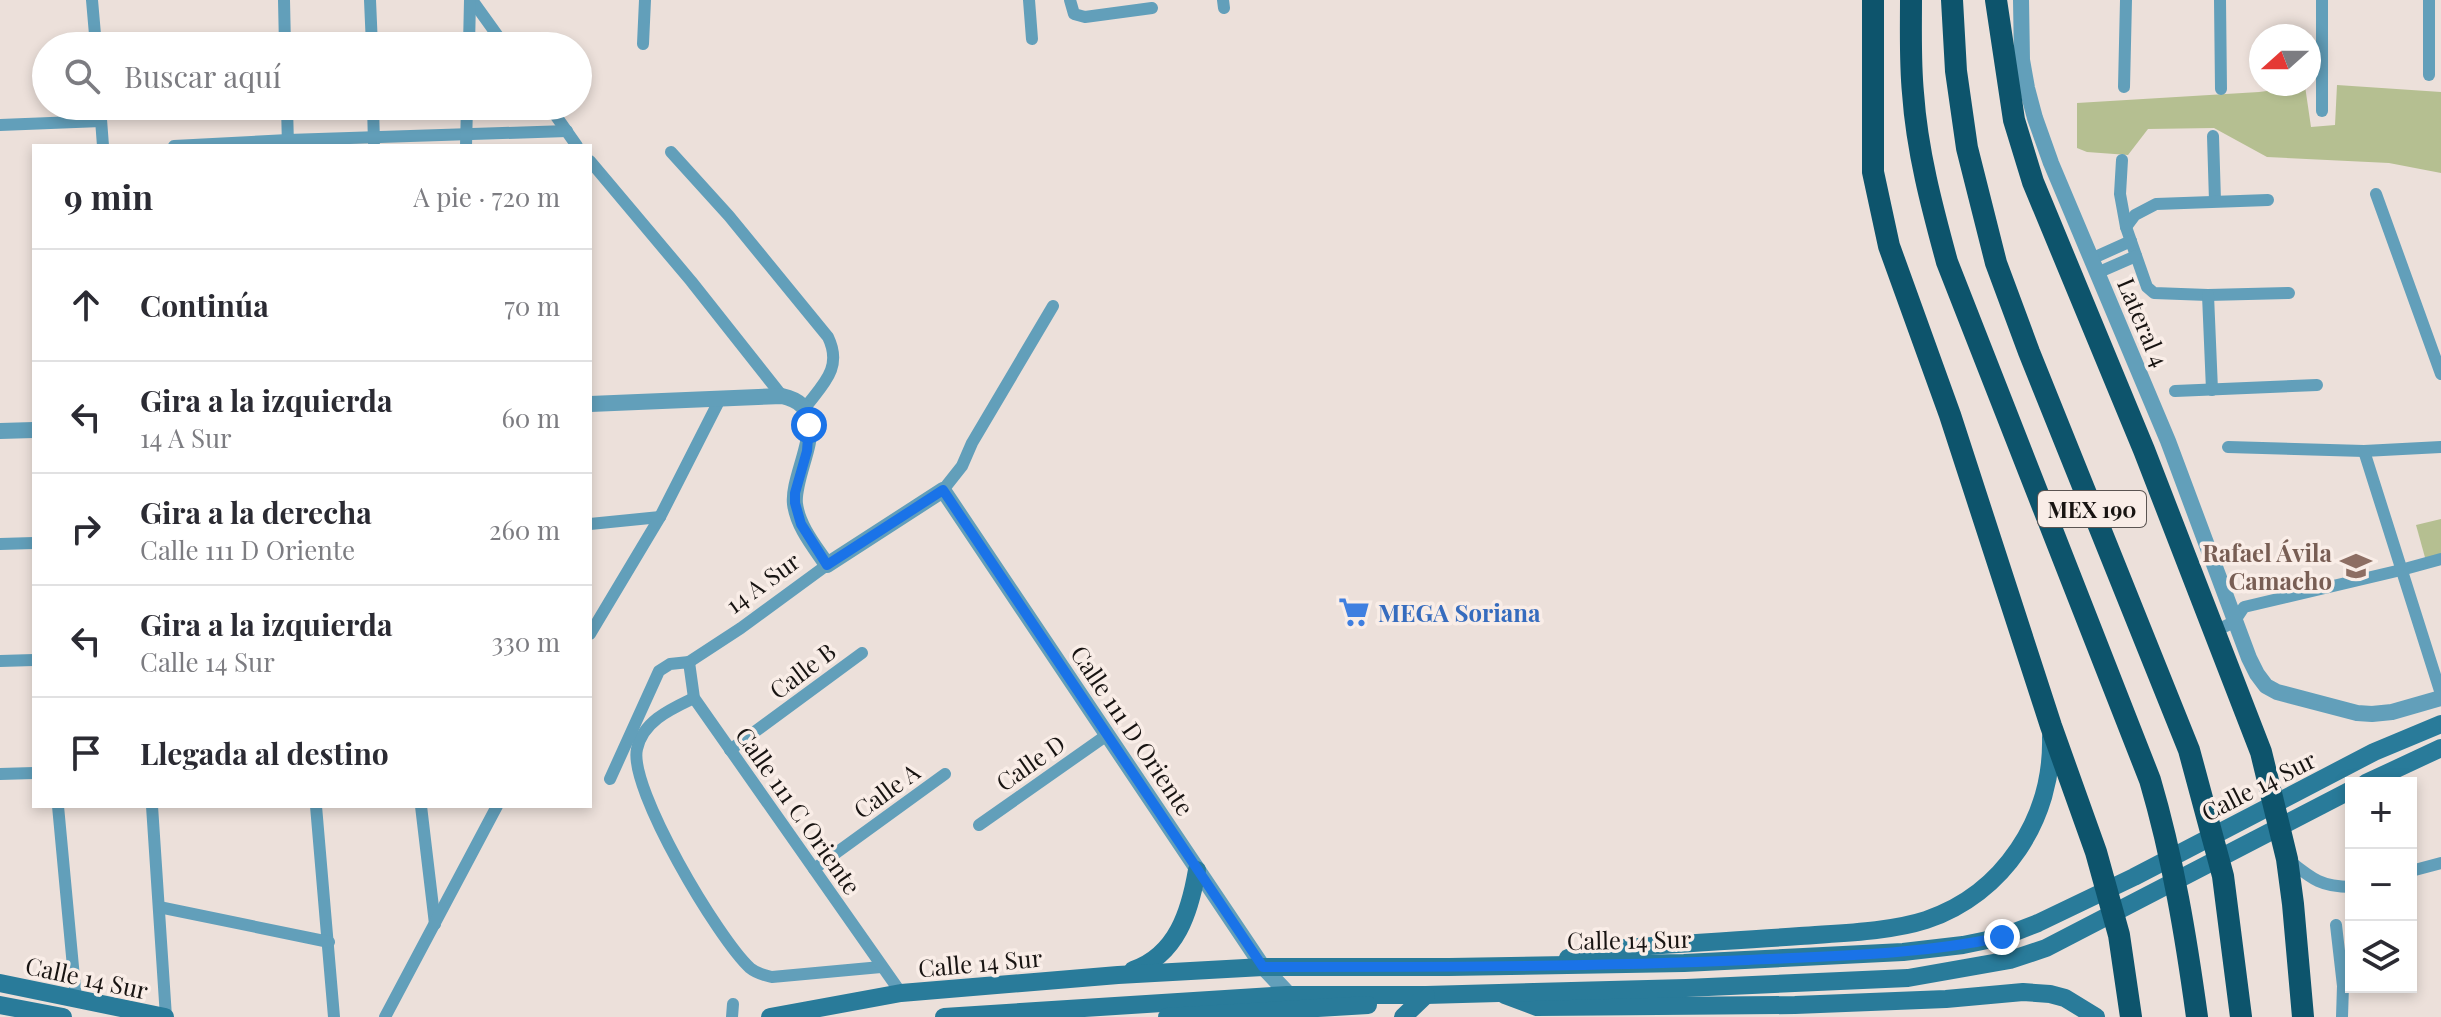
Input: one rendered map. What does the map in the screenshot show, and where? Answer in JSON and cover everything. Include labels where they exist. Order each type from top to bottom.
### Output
[{"type":"highway","points":[[1873,0],[1873,172],[1889,246],[1950,415],[2051,726],[2096,852],[2119,935],[2131,1017]]},
{"type":"highway","name":"MEX 190","points":[[1911,0],[1913,93],[1920,149],[1947,262],[2150,780],[2162,818],[2185,928],[2197,1017]]},
{"type":"highway","name":"MEX 190","points":[[1952,0],[1956,71],[1967,148],[1996,263],[2189,750],[2223,876],[2241,1017]]},
{"type":"highway","points":[[1996,0],[2014,120],[2033,182],[2144,450],[2261,752],[2287,859],[2303,1017]]},
{"type":"main road","name":"Calle 14 Sur","points":[[770,1017],[901,993],[1118,975],[1263,967],[1684,963],[1903,952],[1963,945],[2002,937],[2038,923],[2374,752],[2441,724]]},
{"type":"main road","points":[[1552,965],[1599,950],[1827,934],[1910,924],[1944,913],[1963,903],[1996,877],[2029,834],[2042,805],[2052,760],[2051,726]]},
{"type":"main road","points":[[2379,777],[2441,748]]},
{"type":"main road","name":"Calle 14 Sur","points":[[944,1017],[1287,995],[1686,988],[1908,978],[2010,960],[2046,948],[2345,793]]},
{"type":"main road","points":[[1118,975],[1145,966],[1172,941],[1189,909],[1197,870]]},
{"type":"main road","name":"Calle 14 Sur","points":[[0,983],[166,1017]]},
{"type":"main road","points":[[1498,993],[1537,1007],[1795,1005],[2033,993],[2065,998],[2096,1017]]},
{"type":"main road","points":[[1167,1017],[1308,1014],[1418,995]]},
{"type":"main road","points":[[1403,1017],[1418,995]]},
{"type":"main road","name":"Calle 14 Sur","points":[[0,1005],[63,1017]]},
{"type":"street","points":[[92,0],[95,32]]},
{"type":"street","points":[[284,0],[285,32]]},
{"type":"street","points":[[370,0],[371,32]]},
{"type":"street","points":[[470,32],[471,0]]},
{"type":"street","points":[[471,0],[495,32]]},
{"type":"street","points":[[643,44],[645,0]]},
{"type":"street","points":[[1029,0],[1032,39]]},
{"type":"street","points":[[1070,0],[1074,14],[1085,17],[1152,8]]},
{"type":"street","name":"Lateral 4","points":[[2021,0],[2022,60],[2035,118],[2168,441],[2249,658],[2266,686],[2277,692],[2357,713],[2392,712],[2441,696]]},
{"type":"street","points":[[2124,87],[2126,0]]},
{"type":"street","points":[[2220,0],[2221,89]]},
{"type":"street","points":[[2322,0],[2322,111]]},
{"type":"street","points":[[2429,0],[2429,75]]},
{"type":"street","points":[[287,120],[288,143]]},
{"type":"street","points":[[373,120],[374,142]]},
{"type":"street","points":[[466,140],[467,120]]},
{"type":"street","points":[[559,120],[576,144]]},
{"type":"street","points":[[0,125],[101,121],[103,144]]},
{"type":"street","points":[[250,144],[466,140],[567,131]]},
{"type":"street","points":[[2213,136],[2215,201]]},
{"type":"street","points":[[671,152],[729,216],[828,337],[835,354],[834,367],[805,408]]},
{"type":"street","points":[[2122,160],[2120,194],[2126,227],[2147,287],[2154,293],[2289,293]]},
{"type":"street","points":[[592,163],[782,396]]},
{"type":"street","points":[[2376,194],[2441,374]]},
{"type":"street","points":[[2126,227],[2135,215],[2156,204],[2268,200]]},
{"type":"street","points":[[2094,266],[2131,241]]},
{"type":"street","points":[[2094,266],[2136,256]]},
{"type":"street","points":[[2208,295],[2212,390]]},
{"type":"street","points":[[943,490],[962,466],[972,443],[1053,306]]},
{"type":"street","points":[[2175,391],[2317,385]]},
{"type":"street","points":[[592,404],[782,396],[798,401],[805,408],[809,425],[807,451],[795,503],[801,524],[827,565]]},
{"type":"street","points":[[592,631],[660,517],[720,399]]},
{"type":"street","points":[[0,431],[32,430]]},
{"type":"street","points":[[2144,450],[2168,441]]},
{"type":"street","points":[[2228,447],[2364,451],[2441,447]]},
{"type":"street","points":[[2364,451],[2441,696]]},
{"type":"street","name":"14 A Sur","points":[[689,662],[827,565],[943,490]]},
{"type":"street","name":"Calle 111 D Oriente","points":[[943,490],[1263,967],[1308,1014]]},
{"type":"street","points":[[592,524],[660,517]]},
{"type":"street","points":[[0,544],[32,543]]},
{"type":"street","points":[[2213,632],[2234,622],[2244,607],[2441,559]]},
{"type":"street","name":"Calle B","points":[[730,750],[862,653]]},
{"type":"street","points":[[0,661],[32,660]]},
{"type":"street","points":[[610,779],[659,671],[670,664],[689,662]]},
{"type":"street","name":"Calle 111 C Oriente","points":[[689,662],[694,698],[901,993]]},
{"type":"street","points":[[694,698],[670,709],[650,724],[637,748],[636,762],[656,819],[678,862],[733,947],[749,967],[759,974],[772,977],[881,967]]},
{"type":"street","name":"Calle D","points":[[979,825],[1107,735]]},
{"type":"street","points":[[0,774],[32,773]]},
{"type":"street","name":"Calle A","points":[[814,869],[945,774]]},
{"type":"street","points":[[58,808],[76,999]]},
{"type":"street","points":[[152,808],[166,1017]]},
{"type":"street","points":[[316,808],[334,1017]]},
{"type":"street","points":[[421,808],[435,924]]},
{"type":"street","points":[[385,1017],[496,808]]},
{"type":"street","points":[[2287,859],[2313,880],[2329,887],[2345,887]]},
{"type":"street","points":[[2417,869],[2441,863]]},
{"type":"street","points":[[159,907],[329,942]]},
{"type":"street","points":[[2336,925],[2343,986],[2342,1017]]},
{"type":"green space","points":[[2337,85],[2441,92],[2441,173],[2389,163],[2267,157],[2214,128],[2148,129],[2128,155],[2087,152],[2077,148],[2077,103],[2249,93],[2249,96],[2306,96],[2311,127],[2335,125]]},
{"type":"green space","points":[[2441,519],[2441,557],[2426,561],[2416,525]]},
{"type":"place","name":"Rafael Ávila Camacho","points":[[2356,566]]},
{"type":"place","name":"MEGA Soriana","points":[[1354,612]]},
{"type":"route","points":[[809,425],[807,451],[795,503],[801,524],[827,565],[943,490],[1263,967],[1684,963],[1903,952],[2002,937]]}]
